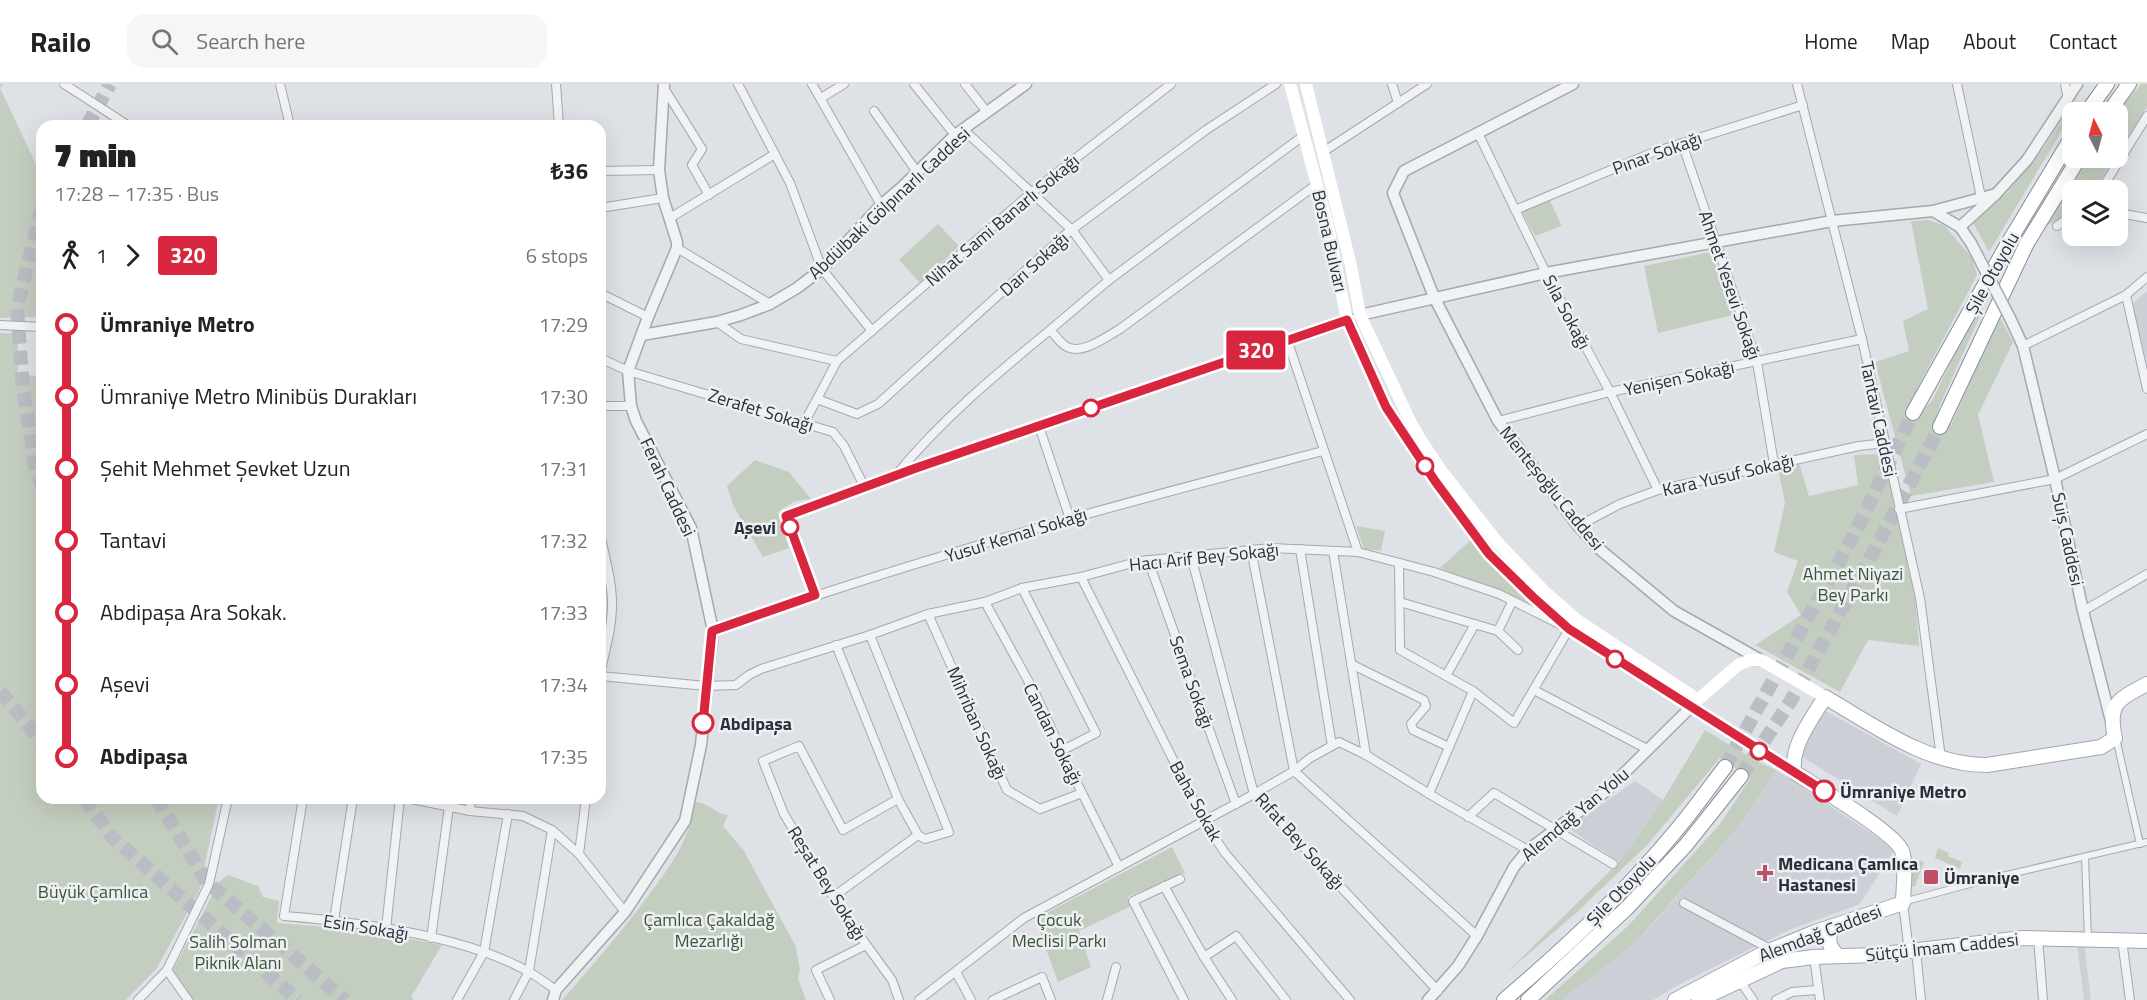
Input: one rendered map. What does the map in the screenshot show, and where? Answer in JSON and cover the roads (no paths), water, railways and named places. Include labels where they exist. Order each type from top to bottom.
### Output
[{"type":"main road","name":"Bosna Bulvarı","points":[[1290,84],[1317,183],[1347,320],[1386,407],[1435,481],[1489,554],[1533,597],[1569,629],[1694,703]]},
{"type":"main road","name":"Bosna Bulvarı","points":[[1306,84],[1351,266],[1360,315],[1415,430],[1443,473],[1498,543],[1544,591],[1576,620],[1895,841],[1902,848],[1904,856],[1903,903]]},
{"type":"main road","points":[[2116,102],[2129,84]]},
{"type":"main road","points":[[2094,102],[2104,88]]},
{"type":"main road","name":"Şile Otoyolu","points":[[1913,413],[2007,245],[2062,153]]},
{"type":"main road","name":"Şile Otoyolu","points":[[1940,427],[2027,243],[2073,168]]},
{"type":"main road","points":[[1694,703],[1738,665],[1750,660],[1761,660]]},
{"type":"main road","name":"Menteşoğlu Caddesi","points":[[1761,660],[1902,742],[1941,758],[1975,765],[2000,765],[2102,747],[2115,738]]},
{"type":"main road","points":[[2112,722],[2116,704],[2124,696],[2147,684]]},
{"type":"main road","points":[[1794,772],[1792,761],[1796,750],[1825,697]]},
{"type":"main road","name":"Suiş Caddesi","points":[[2112,722],[2115,738]]},
{"type":"main road","name":"Şile Otoyolu","points":[[1504,1000],[1615,898],[1674,834],[1725,767]]},
{"type":"main road","name":"Şile Otoyolu","points":[[1528,1000],[1642,892],[1686,845],[1741,776]]},
{"type":"main road","name":"Alemdağ Caddesi","points":[[1700,1000],[1772,950],[1833,926],[1903,903]]},
{"type":"main road","points":[[1833,926],[1829,943],[1834,953],[1839,956]]},
{"type":"main road","points":[[1806,936],[1811,937],[1816,945],[1814,957]]},
{"type":"main road","name":"Sütçü İmam Caddesi","points":[[1736,975],[1782,961],[1912,951],[2023,938],[2147,940]]},
{"type":"main road","name":"Alemdağ Caddesi","points":[[1676,1000],[1736,975]]},
{"type":"street","points":[[64,84],[120,120]]},
{"type":"street","points":[[280,84],[289,120]]},
{"type":"street","points":[[556,84],[559,120]]},
{"type":"street","points":[[738,84],[790,183],[822,269],[845,301],[872,331]]},
{"type":"street","points":[[812,84],[881,205]]},
{"type":"street","points":[[821,98],[844,84]]},
{"type":"street","points":[[914,84],[960,132],[1072,230],[1109,280]]},
{"type":"street","points":[[965,84],[987,112]]},
{"type":"street","name":"Nihat Sami Banarlı Sokağı","points":[[817,399],[837,361],[1031,193],[1171,84]]},
{"type":"street","name":"Darı Sokağı","points":[[817,399],[857,414],[878,404],[1072,230],[1206,130],[1276,84]]},
{"type":"street","points":[[1392,84],[1398,103]]},
{"type":"street","points":[[1323,152],[1427,84]]},
{"type":"street","name":"Menteşoğlu Caddesi","points":[[1573,84],[1404,171],[1393,193],[1434,297],[1498,421],[1578,526],[1597,547],[1674,611],[1761,660]]},
{"type":"street","name":"Tantavi Caddesi","points":[[1797,84],[1862,339],[1920,598],[1941,758]]},
{"type":"street","points":[[1957,84],[1981,197]]},
{"type":"street","points":[[2065,84],[2068,99]]},
{"type":"street","points":[[1934,211],[1960,227],[1996,194],[2027,160],[2077,84]]},
{"type":"street","name":"Abdülbaki Gölpınarlı Caddesi","points":[[642,335],[717,322],[770,304],[796,288],[822,269],[881,205],[960,132],[1022,85]]},
{"type":"street","points":[[664,86],[702,149],[692,165],[708,195]]},
{"type":"street","points":[[664,86],[659,170],[663,198],[677,248],[770,304]]},
{"type":"street","name":"Pınar Sokağı","points":[[1515,210],[1654,152],[1803,105]]},
{"type":"street","points":[[874,111],[917,172]]},
{"type":"street","points":[[2107,180],[2147,116]]},
{"type":"street","name":"Sıla Sokağı","points":[[1478,133],[1545,273],[1610,392],[1658,490]]},
{"type":"street","points":[[896,476],[918,447],[982,386],[1109,280],[1303,136]]},
{"type":"street","name":"Ahmet Yesevi Sokağı","points":[[1682,143],[1757,362],[1774,464]]},
{"type":"street","points":[[670,218],[775,154]]},
{"type":"street","points":[[606,171],[659,170]]},
{"type":"street","points":[[1050,330],[1067,347],[1080,348],[1094,344],[1120,329],[1317,183]]},
{"type":"street","points":[[815,595],[786,516],[1287,339],[1360,315],[1545,273],[1832,221],[1934,211],[1996,194]]},
{"type":"street","points":[[606,207],[663,198]]},
{"type":"street","points":[[2128,215],[2147,218]]},
{"type":"street","points":[[2057,226],[2062,223]]},
{"type":"street","name":"Suiş Caddesi","points":[[1960,227],[1971,243],[2023,346],[2055,479],[2083,611],[2112,722]]},
{"type":"street","name":"Ferah Caddesi","points":[[555,995],[625,912],[685,821],[701,745],[712,631],[691,528],[636,421],[631,405],[628,371],[677,248]]},
{"type":"street","points":[[2023,346],[2126,295],[2147,277]]},
{"type":"street","points":[[2126,295],[2147,389]]},
{"type":"street","points":[[606,296],[648,317]]},
{"type":"street","points":[[717,322],[741,339],[837,361]]},
{"type":"street","points":[[0,325],[36,327]]},
{"type":"street","points":[[1287,339],[1358,552]]},
{"type":"street","name":"Yenişen Sokağı","points":[[1498,421],[1610,392],[1862,339]]},
{"type":"street","name":"Zerafet Sokağı","points":[[606,361],[628,371],[833,432],[844,446],[865,488]]},
{"type":"street","points":[[804,423],[817,399]]},
{"type":"street","points":[[606,406],[631,405]]},
{"type":"street","points":[[1039,426],[1070,519]]},
{"type":"street","points":[[1899,509],[2055,479],[2147,434]]},
{"type":"street","name":"Kara Yusuf Sokağı","points":[[1578,526],[1620,504],[1658,490],[1859,446],[1885,443]]},
{"type":"street","name":"Yusuf Kemal Sokağı","points":[[712,631],[815,595],[1134,500],[1323,451]]},
{"type":"street","points":[[1251,549],[1294,771],[1477,936]]},
{"type":"street","name":"Hacı Arif Bey Sokağı","points":[[706,686],[736,685],[761,669],[870,635],[928,614],[985,602],[1022,588],[1081,577],[1148,560],[1251,549],[1358,552],[1456,579],[1499,594],[1569,629]]},
{"type":"street","points":[[1300,549],[1332,746]]},
{"type":"street","points":[[1333,550],[1366,755]]},
{"type":"street","name":"Rıfat Bey Sokağı","points":[[1191,556],[1254,794],[1438,991]]},
{"type":"street","name":"Sema Sokağı","points":[[1148,560],[1236,804]]},
{"type":"street","points":[[606,562],[612,603],[606,646]]},
{"type":"street","points":[[1400,563],[1400,650],[1473,691],[1514,723],[1569,629]]},
{"type":"street","points":[[2083,611],[2147,574]]},
{"type":"street","name":"Baha Sokak","points":[[1081,577],[1204,821],[1225,853],[1350,1000]]},
{"type":"street","points":[[1022,588],[1096,733],[1061,751]]},
{"type":"street","name":"Candan Sokağı","points":[[985,602],[1036,697],[1119,867]]},
{"type":"street","points":[[1400,602],[1498,632],[1518,650]]},
{"type":"street","points":[[1498,632],[1512,602]]},
{"type":"street","name":"Mihriban Sokağı","points":[[928,614],[1007,790],[1040,809],[1082,793]]},
{"type":"street","points":[[1446,676],[1475,624]]},
{"type":"street","points":[[836,645],[898,799],[918,834],[925,839],[949,832],[870,635]]},
{"type":"street","points":[[1737,647],[1738,665]]},
{"type":"street","points":[[1351,664],[1424,700],[1426,706],[1411,724],[1413,730],[1449,747]]},
{"type":"street","points":[[606,676],[706,686]]},
{"type":"street","points":[[2101,684],[2124,696]]},
{"type":"street","points":[[1534,690],[1649,750]]},
{"type":"street","points":[[1429,794],[1473,691]]},
{"type":"street","name":"Alemdağ Yan Yolu","points":[[1428,1000],[1458,966],[1515,867],[1528,850],[1605,792],[1694,703]]},
{"type":"street","name":"Suiş Caddesi","points":[[2115,738],[2143,843]]},
{"type":"street","points":[[919,1000],[1024,918],[1254,794],[1339,742],[1366,755],[1468,817],[1528,850]]},
{"type":"street","name":"Reşat Bey Sokağı","points":[[898,799],[843,830],[799,746],[763,761],[784,813],[833,897],[892,980],[900,1000]]},
{"type":"street","points":[[1468,817],[1494,793],[1613,864]]},
{"type":"street","points":[[138,1000],[166,970],[209,884],[227,804]]},
{"type":"street","name":"Esin Sokağı","points":[[302,804],[284,916],[334,920],[386,929],[484,952],[529,971],[555,995]]},
{"type":"street","points":[[334,920],[351,804]]},
{"type":"street","points":[[386,929],[399,804]]},
{"type":"street","points":[[435,804],[470,811],[523,816],[552,830],[579,855],[625,912]]},
{"type":"street","points":[[470,811],[471,804]]},
{"type":"street","points":[[579,855],[585,804]]},
{"type":"street","points":[[431,938],[449,807]]},
{"type":"street","points":[[457,1000],[484,952],[508,814]]},
{"type":"street","points":[[514,1000],[529,971],[552,830]]},
{"type":"street","points":[[833,897],[918,834]]},
{"type":"street","name":"Alemdağ Caddesi","points":[[1903,903],[1985,880],[2143,843]]},
{"type":"street","points":[[2085,857],[2088,939]]},
{"type":"street","points":[[1180,879],[1133,901],[1184,1000]]},
{"type":"street","points":[[1164,886],[1204,957],[1232,1000]]},
{"type":"street","points":[[1684,903],[1772,950]]},
{"type":"street","points":[[1903,903],[1921,1000]]},
{"type":"street","points":[[1204,957],[1236,936],[1286,1000]]},
{"type":"street","points":[[2038,938],[2043,1000]]},
{"type":"street","points":[[2122,940],[2130,1000]]},
{"type":"street","points":[[830,1000],[816,970],[866,945]]},
{"type":"street","points":[[1814,957],[1820,1000]]},
{"type":"street","points":[[1107,1000],[1116,967]]},
{"type":"street","points":[[166,970],[188,1000]]},
{"type":"street","points":[[956,972],[971,1000]]},
{"type":"street","points":[[1736,975],[1753,1000]]},
{"type":"street","points":[[993,1000],[1042,977],[1050,1000]]},
{"type":"street","points":[[1776,1000],[1792,992],[1817,990]]},
{"type":"tunnel","points":[[90,120],[110,84]]},
{"type":"tunnel","points":[[36,231],[17,308],[23,388],[36,469]]},
{"type":"tunnel","points":[[1725,767],[1854,535],[1913,413]]},
{"type":"tunnel","points":[[1741,776],[1790,702],[1940,427]]},
{"type":"tunnel","points":[[0,691],[36,735]]},
{"type":"tunnel","points":[[88,804],[112,837],[298,1000]]},
{"type":"tunnel","points":[[160,804],[207,882],[345,1000]]},
{"type":"place","name":"Aşevi","points":[[790,527]]},
{"type":"place","name":"Abdipaşa","points":[[703,723]]},
{"type":"place","name":"Ümraniye Metro","points":[[1824,791]]},
{"type":"place","name":"Medicana Çamlıca Hastanesi","points":[[1765,873]]},
{"type":"place","name":"Ümraniye","points":[[1931,877]]},
{"type":"park label","name":"Ahmet Niyazi Bey Parkı","points":[[1853,583]]},
{"type":"park label","name":"Büyük Çamlıca","points":[[93,891]]},
{"type":"park label","name":"Çamlıca Çakaldağ Mezarlığı","points":[[709,929]]},
{"type":"park label","name":"Çocuk Meclisi Parkı","points":[[1059,929]]},
{"type":"park label","name":"Salih Solman Piknik Alanı","points":[[238,951]]}]
